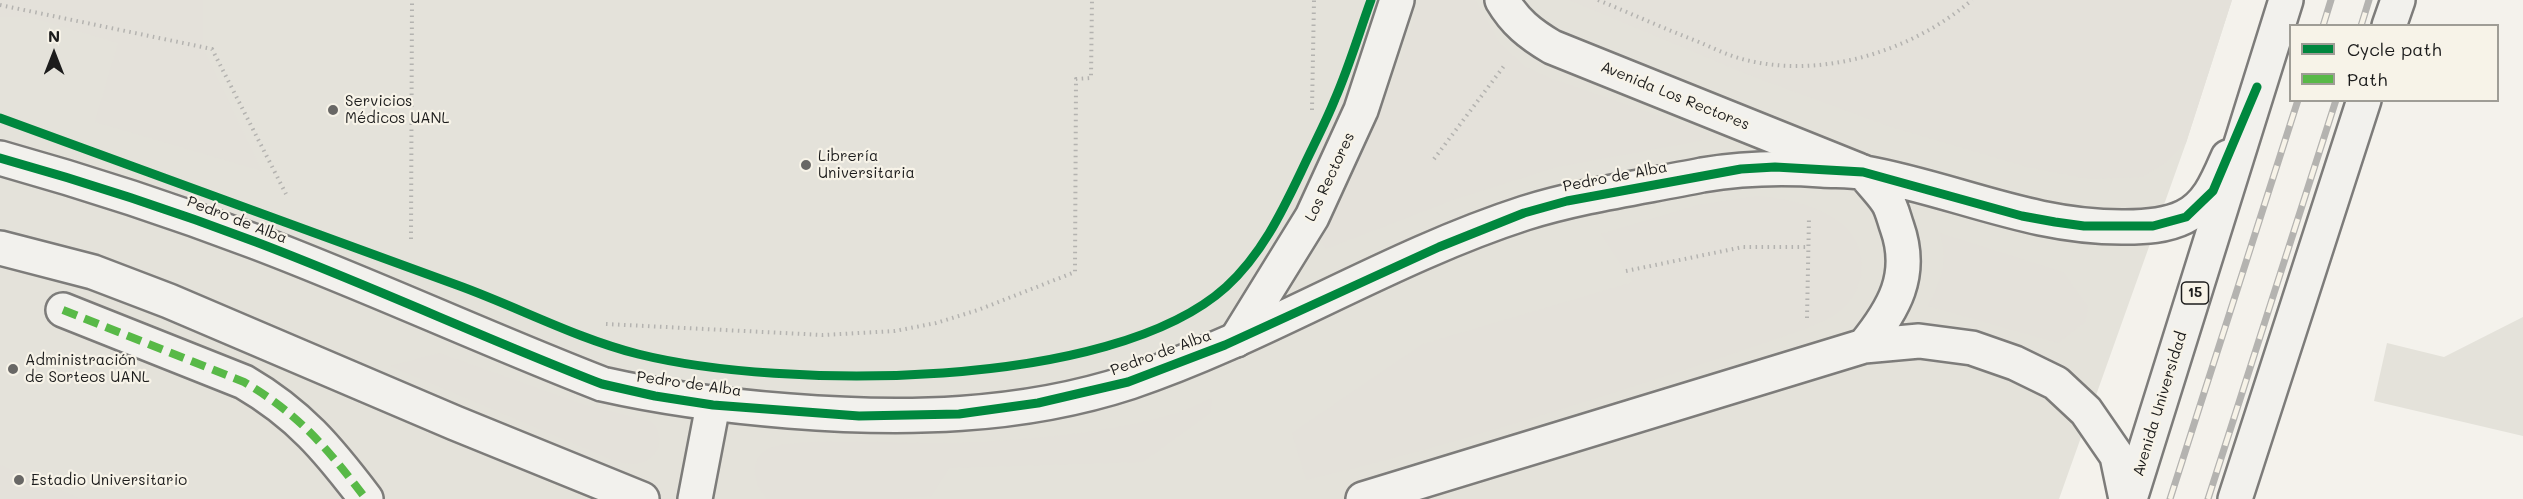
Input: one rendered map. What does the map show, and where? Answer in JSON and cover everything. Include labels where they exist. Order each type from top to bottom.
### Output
[{"type":"main road","name":"Los Rectores","points":[[1236,340],[1312,217],[1360,110],[1396,0]]},
{"type":"main road","name":"Avenida Los Rectores","points":[[1502,0],[1513,18],[1528,33],[1552,47],[1863,172]]},
{"type":"main road","name":"Avenida Universidad","points":[[2128,499],[2286,0]]},
{"type":"main road","points":[[2390,24],[2398,0]]},
{"type":"main road","name":"Pedro de Alba","points":[[0,158],[91,185],[257,243],[602,384],[655,396],[712,405],[859,416],[904,416],[981,411],[1087,394],[1137,379],[1236,340],[1439,247],[1524,213],[1567,201],[1740,169],[1775,167],[1863,172],[2022,216],[2084,226],[2153,226],[2186,217],[2214,191],[2257,87]]},
{"type":"main road","points":[[2235,499],[2363,102]]},
{"type":"main road","points":[[1863,172],[1888,203],[1903,253],[1903,273],[1896,299],[1887,318],[1864,346]]},
{"type":"main road","points":[[0,248],[93,272],[169,301],[455,423],[642,499]]},
{"type":"main road","points":[[63,310],[244,382],[272,399],[294,416],[331,453],[366,499]]},
{"type":"main road","points":[[1363,499],[1864,346],[1919,341],[1972,348],[2015,363],[2056,383],[2086,411],[2117,456],[2128,499]]},
{"type":"main road","points":[[695,499],[712,405]]},
{"type":"path","points":[[411,238],[412,0]]},
{"type":"path","points":[[606,324],[823,335],[895,331],[936,323],[978,310],[1075,272],[1076,79],[1091,78],[1092,0]]},
{"type":"path","points":[[1312,111],[1314,0]]},
{"type":"path","points":[[1598,0],[1740,58],[1769,65],[1801,66],[1836,63],[1907,40],[1930,29],[1972,0]]},
{"type":"path","points":[[0,5],[213,49],[286,194]]},
{"type":"path","points":[[1434,159],[1510,59]]},
{"type":"path","points":[[1806,328],[1809,217]]},
{"type":"path","points":[[1626,271],[1743,247],[1808,247]]},
{"type":"shaded area","points":[[0,0],[2232,0],[2186,143],[2059,499],[0,499]]},
{"type":"shaded area","points":[[0,0],[203,0],[203,49],[262,171],[95,122],[118,43],[29,17],[0,17]]},
{"type":"shaded area","points":[[1421,0],[1475,0],[1500,44],[1524,66],[1550,78],[1708,133],[1710,139],[1557,167],[1453,200],[1326,249],[1321,241],[1344,195],[1399,66]]},
{"type":"shaded area","points":[[1569,0],[2232,0],[2186,143],[2167,162],[2142,177],[2088,179],[2027,167],[1891,127],[1754,77]]},
{"type":"shaded area","points":[[1757,196],[1812,207],[1829,215],[1844,226],[1855,239],[1861,256],[1860,281],[1849,302],[1837,313],[1801,330],[1597,398],[1452,442],[1306,480],[1292,433],[1423,344],[1633,282],[1601,234],[1697,205]]},
{"type":"shaded area","points":[[1940,233],[2063,272],[2088,307],[2085,322],[2058,343],[1928,306],[1942,271],[1943,253]]},
{"type":"shaded area","points":[[2523,317],[2523,436],[2374,401],[2387,343],[2444,357]]},
{"type":"shaded area","points":[[439,353],[582,404],[650,421],[659,435],[658,449],[648,460],[641,463],[630,464],[613,460],[390,366]]},
{"type":"shaded area","points":[[1212,398],[1210,413],[1143,462],[949,468],[931,496],[896,499],[768,499],[756,480],[757,460],[768,449],[780,445],[820,442],[955,443],[1051,436],[1146,421],[1179,412]]},
{"type":"shaded area","name":"Estadio Universitario","points":[[0,465],[75,496],[80,499],[0,499]]},
{"type":"railway","points":[[2324,24],[2331,0]]},
{"type":"railway","points":[[2362,24],[2369,0]]},
{"type":"railway","points":[[2170,499],[2297,102]]},
{"type":"railway","points":[[2208,499],[2335,102]]},
{"type":"marked path","points":[[63,310],[244,382],[297,420],[339,464],[366,499]]},
{"type":"cycle path","points":[[0,118],[457,285],[592,340],[638,354],[700,366],[774,373],[857,376],[943,373],[1027,363],[1106,346],[1174,321],[1226,287],[1260,248],[1286,203],[1345,75],[1371,0]]},
{"type":"cycle path","points":[[0,158],[129,197],[256,242],[602,384],[655,396],[713,405],[859,416],[959,414],[1038,403],[1128,382],[1225,345],[1439,247],[1524,213],[1567,201],[1741,169],[1775,167],[1863,172],[2022,216],[2084,226],[2153,226],[2186,217],[2213,191],[2257,87]]},
{"type":"place","name":"Servicios Médicos UANL","points":[[333,110]]},
{"type":"place","name":"Librería Universitaria","points":[[806,165]]},
{"type":"place","name":"Administración de Sorteos UANL","points":[[13,369]]},
{"type":"place","name":"Estadio Universitario","points":[[19,480]]}]
